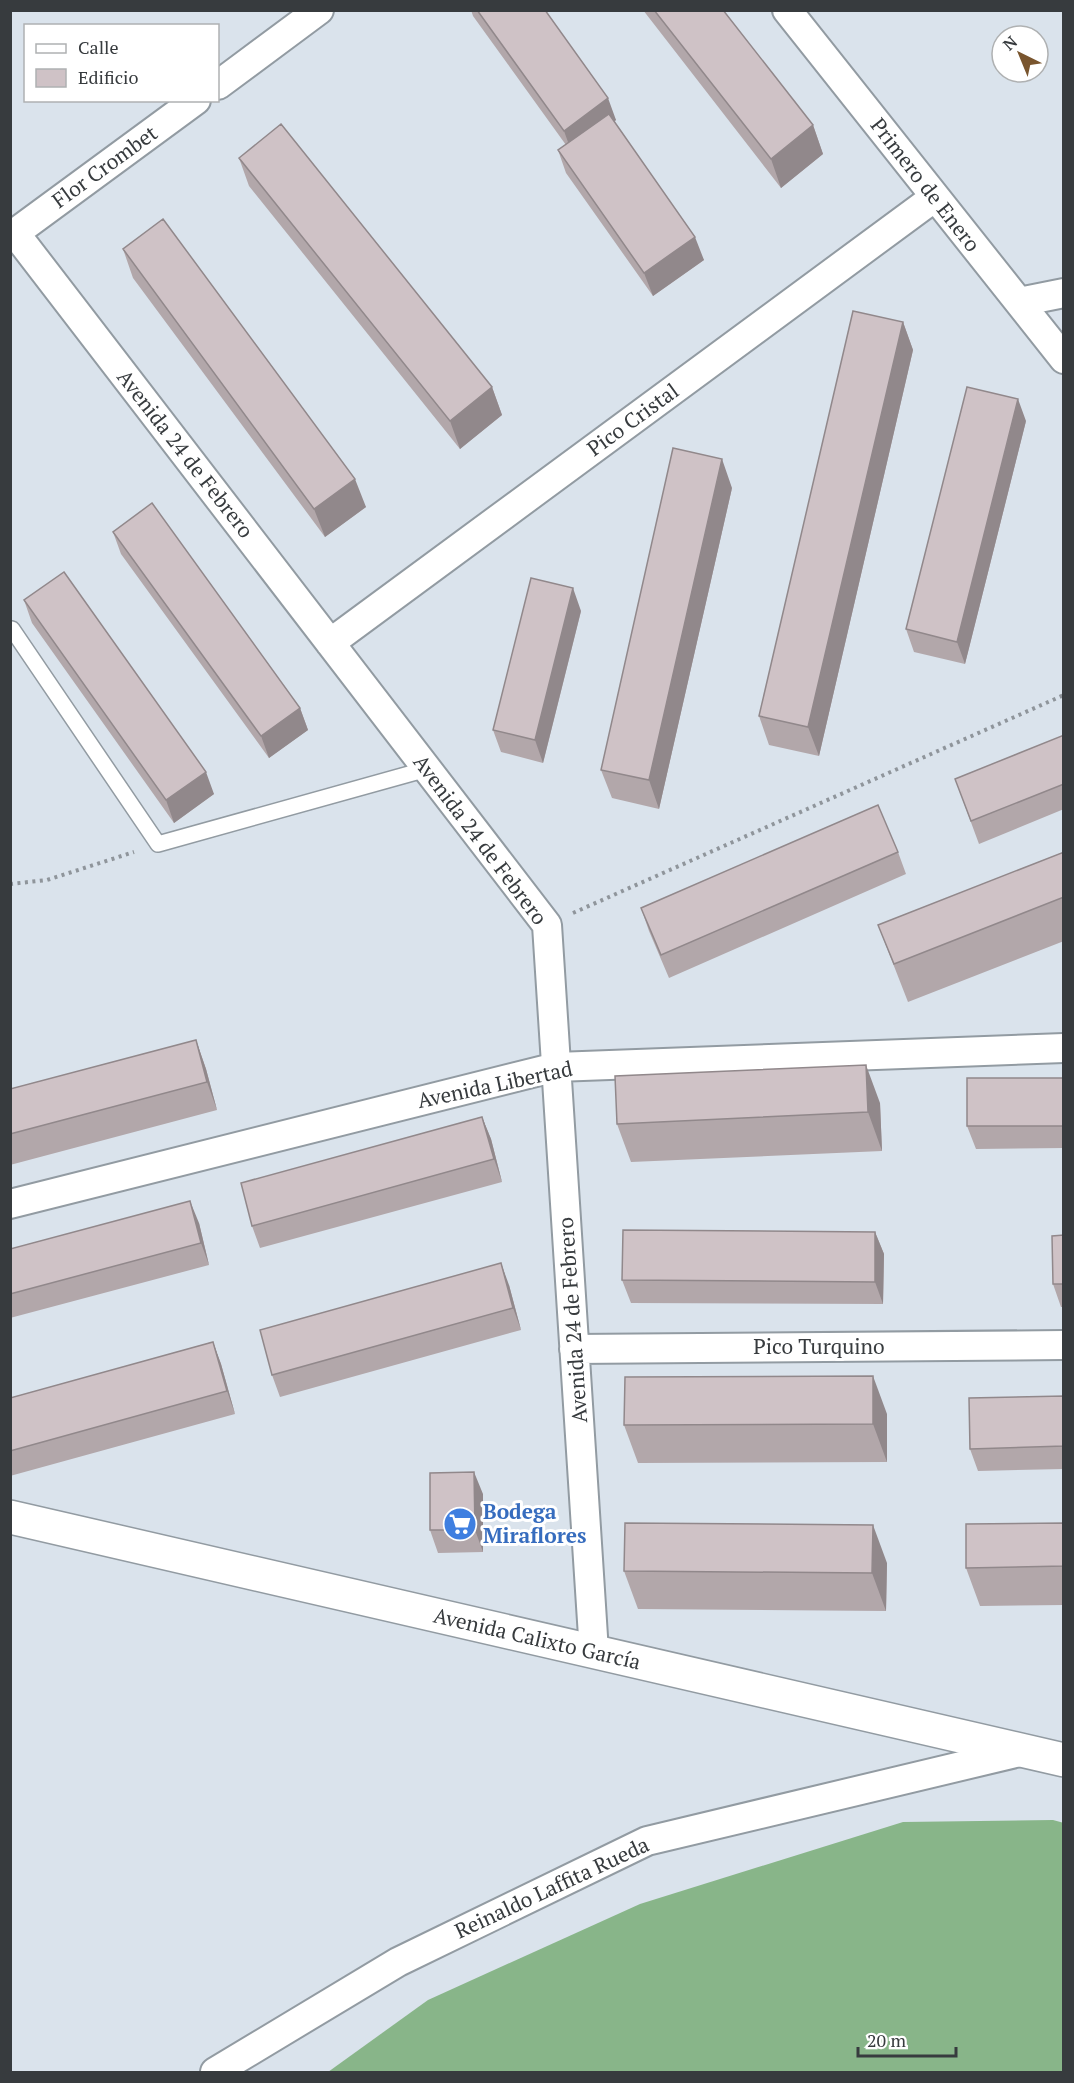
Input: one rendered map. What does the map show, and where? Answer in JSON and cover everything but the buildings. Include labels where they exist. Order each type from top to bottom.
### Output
[{"type":"street","points":[[219,84],[319,10]]},
{"type":"street","name":"Primero de Enero","points":[[787,10],[1064,359]]},
{"type":"street","name":"Flor Crombet","points":[[15,233],[193,102]]},
{"type":"street","name":"Pico Cristal","points":[[330,644],[935,197]]},
{"type":"street","name":"Avenida 24 de Febrero","points":[[15,233],[547,925],[594,1652]]},
{"type":"street","points":[[1019,302],[1064,293]]},
{"type":"street","name":"Avenida Libertad","points":[[10,1204],[556,1067],[1064,1048]]},
{"type":"street","name":"Pico Turquino","points":[[574,1349],[1064,1345]]},
{"type":"street","name":"Avenida Calixto García","points":[[10,1517],[1064,1761]]},
{"type":"street","name":"Reinaldo Laffita Rueda","points":[[215,2073],[398,1962],[647,1841],[1024,1751]]},
{"type":"lane","points":[[12,629],[158,844],[427,770]]},
{"type":"path","points":[[547,925],[1064,695]]},
{"type":"path","points":[[10,884],[46,880],[158,844]]},
{"type":"green space","points":[[1053,1820],[1064,1823],[1063,2072],[328,2072],[428,2000],[640,1904],[903,1822]]},
{"type":"place","name":"Bodega Miraflores","points":[[460,1524]]}]
